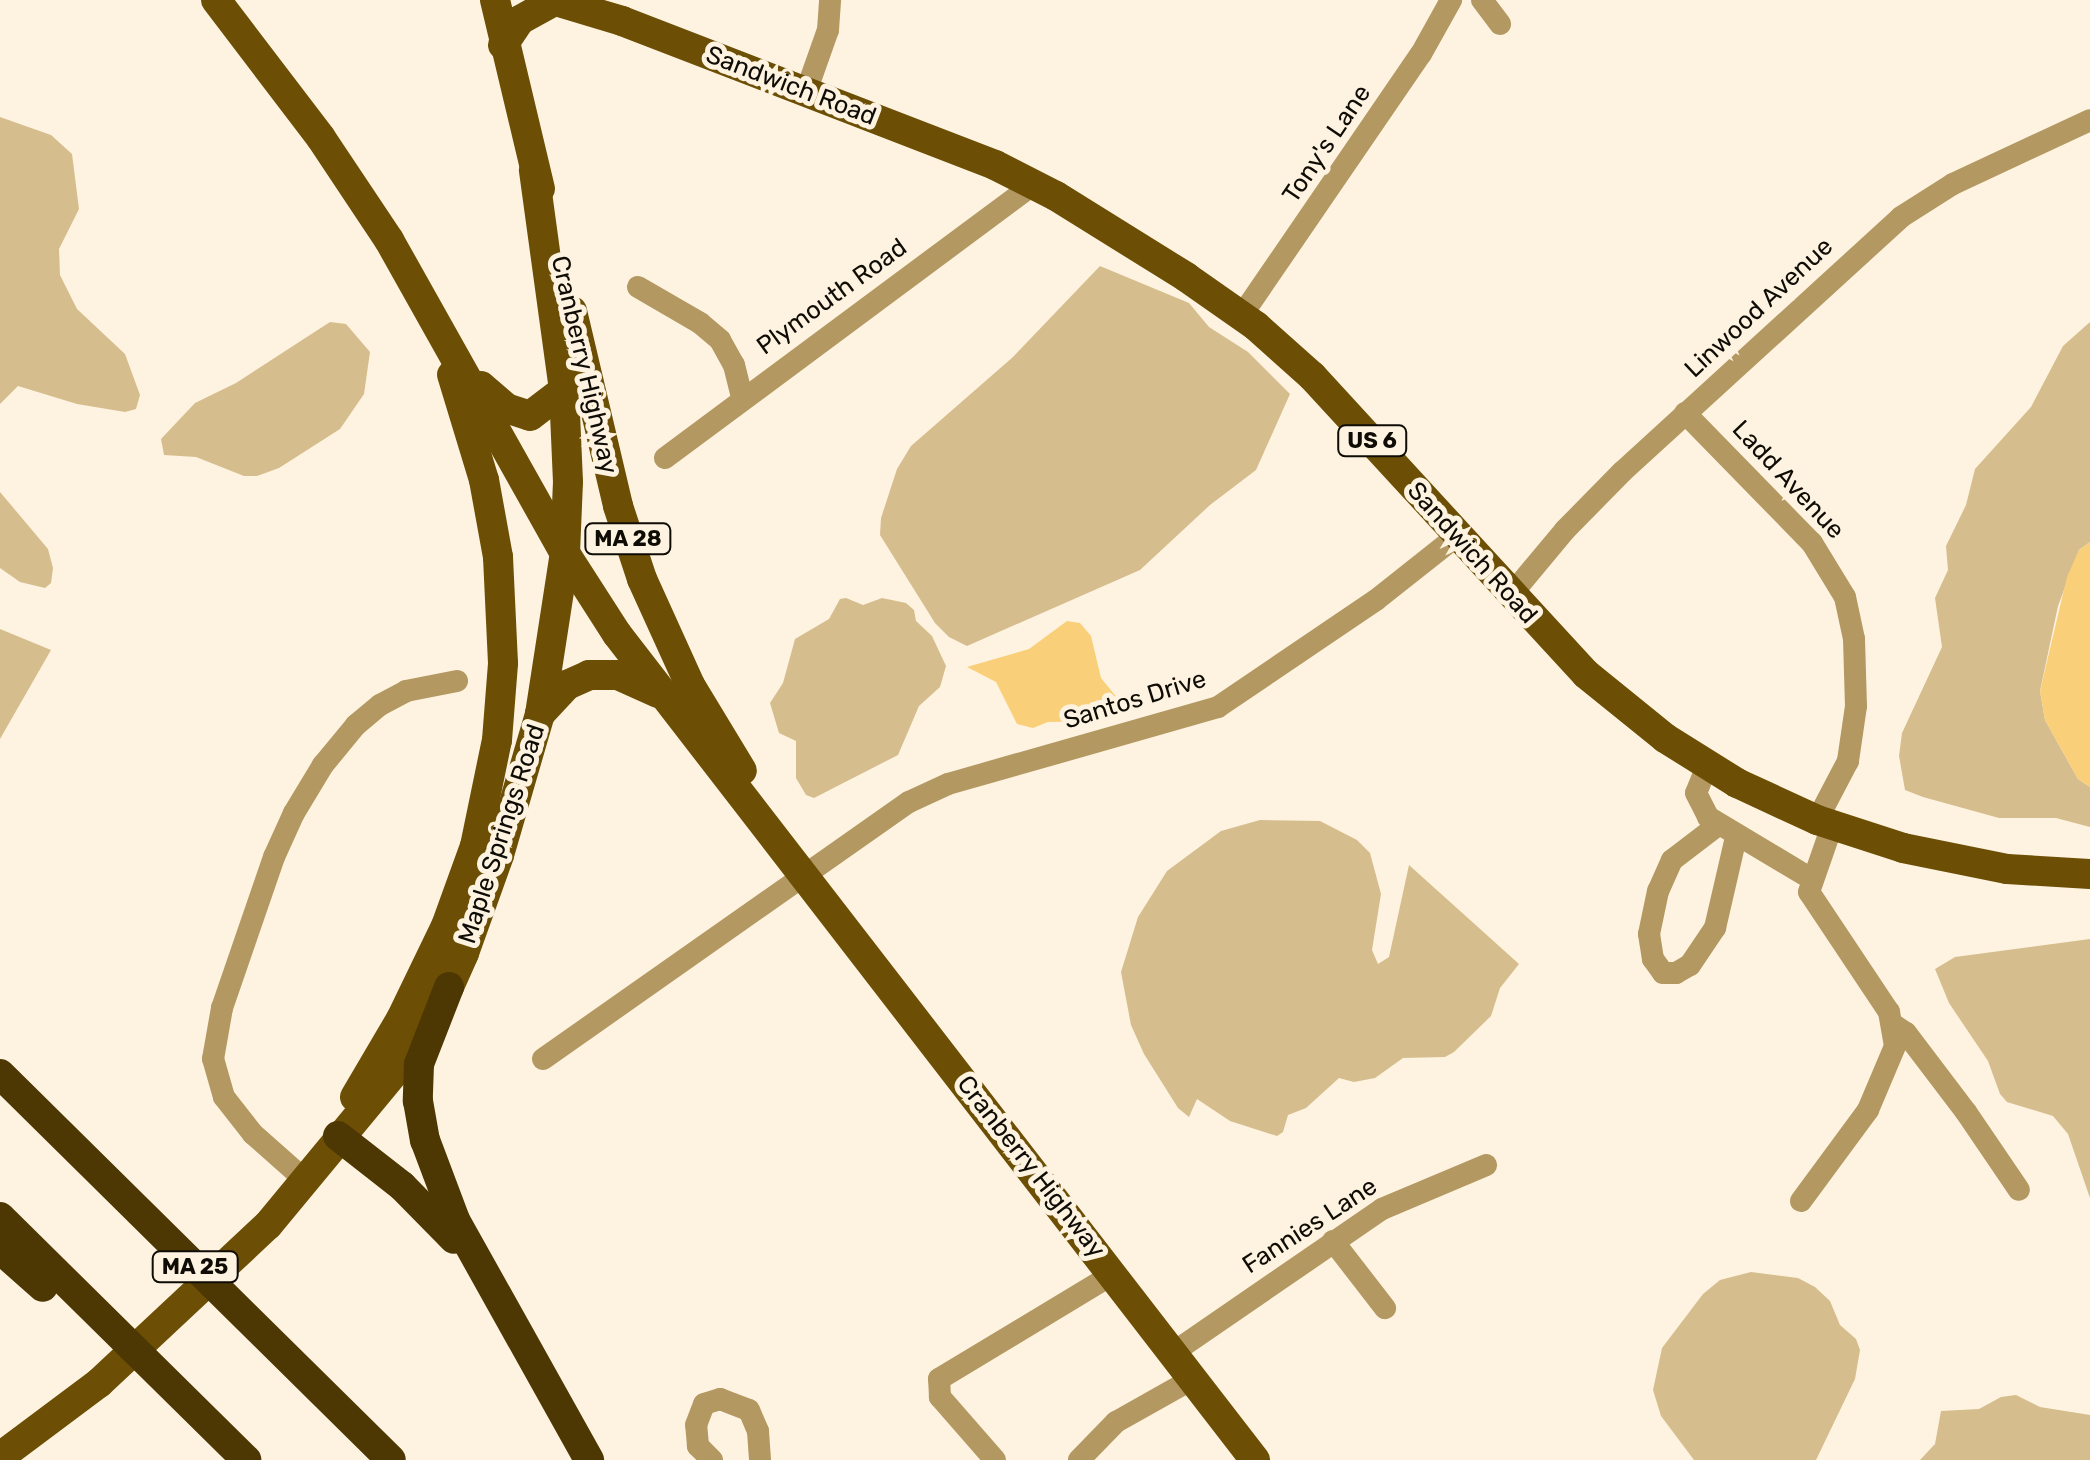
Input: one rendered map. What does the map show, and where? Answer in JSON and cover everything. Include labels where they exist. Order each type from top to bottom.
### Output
[{"type":"highway","points":[[449,987],[423,1049],[418,1100],[438,1178],[487,1280],[589,1460]]},
{"type":"highway","name":"MA 25","points":[[0,1074],[390,1460]]},
{"type":"highway","points":[[338,1136],[424,1207],[487,1280]]},
{"type":"highway","points":[[0,1218],[246,1460]]},
{"type":"highway","points":[[0,1249],[209,1424]]},
{"type":"main road","name":"Cranberry Highway","points":[[216,0],[358,191],[468,374],[565,552],[662,695],[806,875],[1255,1460]]},
{"type":"main road","name":"Cranberry Highway","points":[[496,0],[503,45],[553,230],[618,506],[642,579],[699,700],[806,875]]},
{"type":"main road","points":[[503,45],[520,20],[553,0]]},
{"type":"main road","name":"Sandwich Road","points":[[553,0],[622,20]]},
{"type":"main road","name":"Sandwich Road","points":[[582,0],[622,20],[1034,184],[1242,316],[1312,376],[1510,596],[1605,691],[1707,766],[1824,823],[1903,848],[1982,865],[2090,874]]},
{"type":"main road","name":"Cranberry Highway","points":[[534,170],[564,390],[568,482],[565,552]]},
{"type":"main road","name":"Maple Springs Road","points":[[338,1136],[423,978],[464,881],[484,813],[501,703],[503,624],[492,518],[470,428],[418,290]]},
{"type":"main road","points":[[468,374],[506,408],[522,415],[538,413],[564,390]]},
{"type":"main road","name":"Maple Springs Road","points":[[0,1457],[99,1383],[241,1253],[338,1136],[374,1100],[449,987],[488,891],[540,714],[565,552]]},
{"type":"main road","points":[[540,714],[567,685],[589,675],[618,674],[662,695]]},
{"type":"street","points":[[806,92],[828,30],[830,0]]},
{"type":"street","name":"Tony's Lane","points":[[1242,316],[1412,67],[1450,0]]},
{"type":"street","points":[[1482,0],[1500,24]]},
{"type":"street","name":"Linwood Avenue","points":[[1510,596],[1574,520],[1685,413],[1808,298],[1916,205],[2090,120]]},
{"type":"street","name":"Plymouth Road","points":[[665,458],[1034,184]]},
{"type":"street","points":[[638,287],[700,323],[720,340],[734,365],[742,398]]},
{"type":"street","name":"Ladd Avenue","points":[[1685,413],[1812,543],[1845,597],[1857,672],[1854,723],[1848,760],[1824,823],[1810,878]]},
{"type":"street","name":"Santos Drive","points":[[806,875],[910,802],[948,784],[1218,707],[1376,600],[1458,535]]},
{"type":"street","points":[[304,1180],[253,1134],[224,1097],[212,1051],[222,1008],[274,857],[303,796],[324,765],[356,725],[380,705],[406,691],[457,682]]},
{"type":"street","points":[[1707,766],[1697,783],[1697,802],[1727,831],[1810,878],[1809,892],[1817,910],[1879,997],[1894,1025],[1906,1033],[1954,1096],[2019,1190]]},
{"type":"street","points":[[1727,831],[1715,928],[1690,964],[1676,973],[1663,973],[1653,959],[1649,934],[1658,891],[1672,860],[1727,831]]},
{"type":"street","points":[[542,1059],[806,875]]},
{"type":"street","points":[[1800,1201],[1877,1095],[1893,1056],[1894,1025]]},
{"type":"street","name":"Fannies Lane","points":[[1174,1352],[1333,1241],[1403,1198],[1486,1165]]},
{"type":"street","points":[[1333,1241],[1384,1308]]},
{"type":"street","points":[[995,1460],[940,1397],[936,1386],[949,1371],[1113,1274]]},
{"type":"street","points":[[1080,1460],[1116,1422],[1194,1378]]},
{"type":"street","points":[[712,1460],[698,1446],[696,1425],[704,1404],[720,1399],[749,1410],[758,1431],[760,1460]]},
{"type":"shaded area","points":[[0,117],[51,135],[72,154],[79,209],[59,249],[60,275],[77,309],[125,354],[140,395],[136,409],[125,412],[77,404],[18,386],[0,404]]},
{"type":"shaded area","points":[[1100,266],[1189,303],[1209,327],[1248,352],[1290,394],[1256,470],[1210,505],[1140,570],[967,646],[949,637],[935,623],[880,535],[881,518],[897,469],[911,446],[1013,357]]},
{"type":"shaded area","points":[[330,322],[346,324],[370,352],[364,394],[340,429],[279,468],[257,476],[244,476],[196,457],[164,455],[161,439],[195,403],[236,383]]},
{"type":"shaded area","points":[[2090,322],[2090,542],[2079,550],[2058,606],[2040,691],[2045,720],[2078,779],[2090,787],[2090,827],[2056,818],[1999,818],[1923,797],[1905,790],[1899,756],[1902,733],[1942,647],[1935,598],[1948,570],[1946,546],[1966,505],[1975,469],[2031,407],[2063,346]]},
{"type":"shaded area","points":[[0,492],[48,549],[53,568],[51,583],[45,588],[20,582],[0,568]]},
{"type":"shaded area","points":[[2090,542],[2090,787],[2078,779],[2045,720],[2040,691],[2067,577],[2079,550]]},
{"type":"shaded area","points":[[882,598],[906,603],[914,610],[916,621],[932,636],[946,666],[940,687],[919,706],[898,755],[814,798],[806,795],[796,778],[796,741],[779,733],[770,703],[783,683],[795,639],[829,619],[840,599],[863,605]]},
{"type":"shaded area","points":[[1067,621],[1080,623],[1091,636],[1101,678],[1118,699],[1117,713],[1107,721],[1048,722],[1033,728],[1017,724],[996,682],[967,667],[1029,649]]},
{"type":"shaded area","points":[[0,629],[51,650],[0,739]]},
{"type":"shaded area","points":[[1260,820],[1320,821],[1357,840],[1370,853],[1381,894],[1372,950],[1378,964],[1389,957],[1409,865],[1519,964],[1500,988],[1491,1016],[1454,1052],[1445,1057],[1403,1058],[1375,1078],[1354,1082],[1339,1078],[1306,1108],[1288,1115],[1283,1132],[1277,1136],[1230,1121],[1197,1099],[1189,1117],[1178,1108],[1131,1025],[1121,972],[1138,917],[1167,871],[1221,831]]},
{"type":"shaded area","points":[[2090,939],[2090,1198],[2068,1134],[2053,1116],[2007,1102],[2000,1094],[1988,1061],[1949,1003],[1935,969],[1955,957]]},
{"type":"shaded area","points":[[1751,1272],[1798,1278],[1815,1287],[1830,1301],[1840,1325],[1856,1339],[1860,1350],[1855,1379],[1816,1460],[1694,1460],[1661,1416],[1653,1390],[1662,1348],[1703,1294],[1720,1280]]},
{"type":"shaded area","points":[[2016,1395],[2040,1407],[2090,1415],[2090,1460],[1920,1460],[1935,1444],[1941,1411],[1979,1409],[2001,1397]]}]
